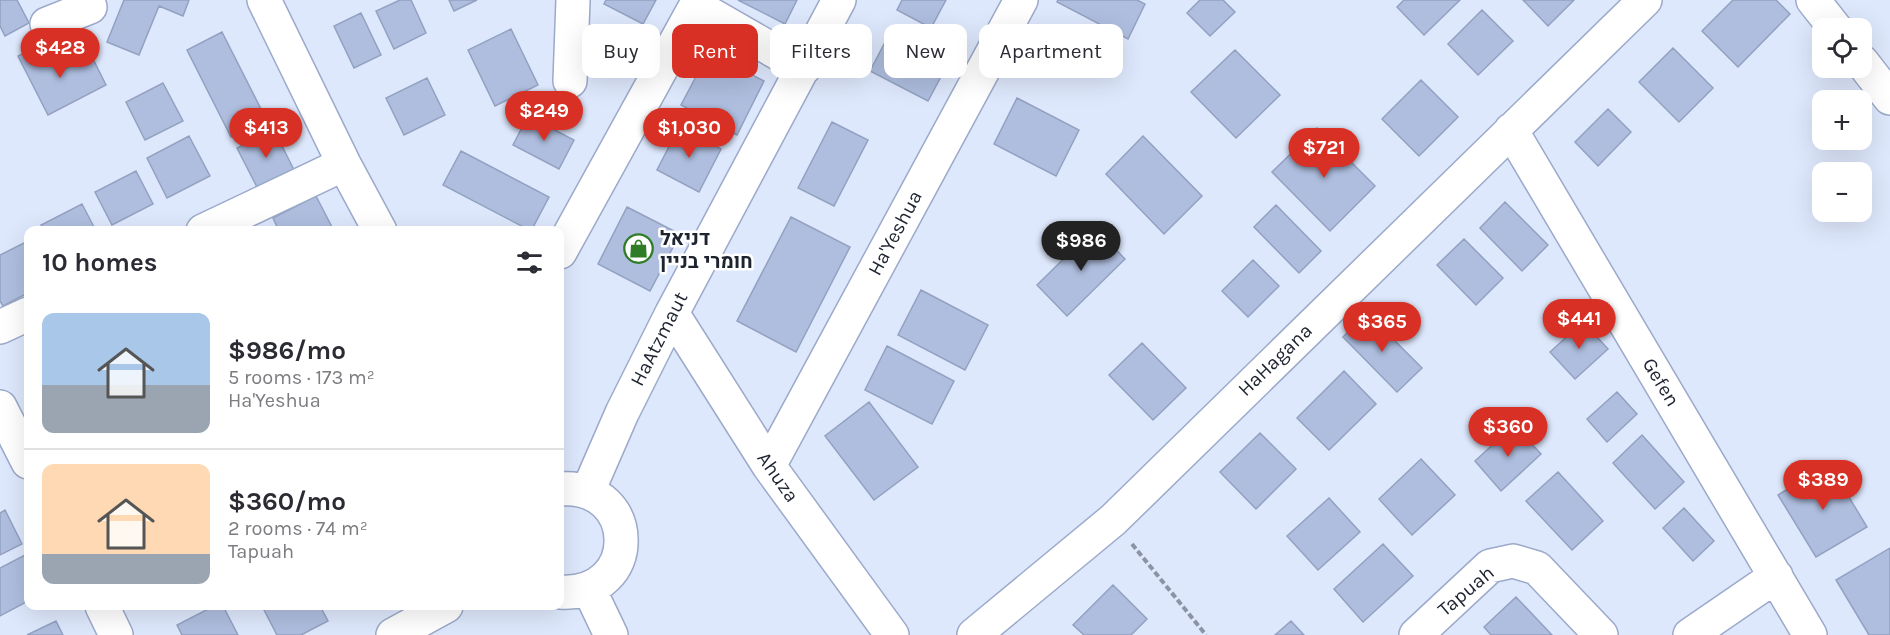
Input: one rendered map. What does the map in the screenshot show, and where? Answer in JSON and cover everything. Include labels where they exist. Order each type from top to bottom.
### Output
[{"type":"street","points":[[47,24],[90,7],[87,0]]},
{"type":"street","points":[[264,0],[344,164],[377,226]]},
{"type":"street","points":[[570,81],[573,0]]},
{"type":"street","name":"HaAtzmaut","points":[[827,24],[839,0]]},
{"type":"street","name":"Ha'Yeshua","points":[[769,466],[1021,0]]},
{"type":"street","name":"HaHagana","points":[[974,635],[1113,520],[1645,0]]},
{"type":"street","points":[[1813,0],[1827,18]]},
{"type":"street","points":[[564,245],[698,3],[770,47]]},
{"type":"street","points":[[1872,75],[1890,98]]},
{"type":"street","name":"HaAtzmaut","points":[[574,490],[622,413],[672,314],[799,78]]},
{"type":"street","name":"Gefen","points":[[1510,130],[1810,635]]},
{"type":"street","points":[[214,226],[344,164]]},
{"type":"street","name":"Ahuza","points":[[672,314],[769,466],[892,635]]},
{"type":"street","points":[[0,327],[24,316]]},
{"type":"street","points":[[0,407],[24,454]]},
{"type":"street","points":[[574,490],[603,500],[615,514],[621,531],[621,549],[616,566],[604,580],[574,591],[611,635]]},
{"type":"street","name":"Tapuah","points":[[1416,635],[1490,566],[1513,561],[1537,568],[1601,635]]},
{"type":"street","points":[[1690,635],[1776,576]]},
{"type":"street","points":[[104,610],[117,635]]},
{"type":"street","points":[[393,635],[439,610]]},
{"type":"path","points":[[1113,520],[1206,635]]},
{"type":"building","points":[[0,0],[17,0],[29,23],[5,36],[0,26]]},
{"type":"building","points":[[124,0],[189,0],[183,16],[159,6],[139,55],[107,42]]},
{"type":"building","points":[[400,0],[411,0],[426,33],[394,49],[376,11]]},
{"type":"building","points":[[449,0],[477,0],[454,11]]},
{"type":"building","points":[[606,0],[656,0],[643,24],[604,4]]},
{"type":"building","points":[[738,0],[797,0],[785,24]]},
{"type":"building","points":[[902,0],[946,0],[933,24],[923,24],[897,10]]},
{"type":"building","points":[[1058,0],[1137,0],[1145,4],[1128,39],[1123,36],[1123,24],[1099,24],[1057,2]]},
{"type":"building","points":[[1200,0],[1223,0],[1235,12],[1210,36],[1187,13]]},
{"type":"building","points":[[1404,0],[1460,0],[1424,35],[1397,7]]},
{"type":"building","points":[[1523,0],[1574,0],[1548,26]]},
{"type":"building","points":[[1733,0],[1776,0],[1790,14],[1738,67],[1702,31]]},
{"type":"building","points":[[1482,10],[1513,41],[1478,75],[1448,44]]},
{"type":"building","points":[[361,13],[381,55],[354,68],[334,26]]},
{"type":"building","points":[[511,29],[538,85],[495,106],[468,50]]},
{"type":"building","points":[[222,32],[266,119],[231,137],[187,50]]},
{"type":"building","points":[[45,43],[59,72],[91,55],[106,85],[48,115],[18,56]]},
{"type":"building","points":[[884,44],[884,78],[940,78],[928,101],[872,72],[872,67]]},
{"type":"building","points":[[1673,48],[1713,88],[1679,122],[1639,82]]},
{"type":"building","points":[[1235,50],[1280,95],[1236,138],[1191,92]]},
{"type":"building","points":[[427,78],[445,115],[404,135],[386,98]]},
{"type":"building","points":[[695,78],[758,78],[764,81],[737,135],[681,105]]},
{"type":"building","points":[[1421,80],[1458,117],[1419,156],[1382,119]]},
{"type":"building","points":[[163,83],[183,121],[145,140],[126,102]]},
{"type":"building","points":[[1017,98],[1079,130],[1056,176],[994,144]]},
{"type":"building","points":[[1608,109],[1631,132],[1598,166],[1575,142]]},
{"type":"building","points":[[528,116],[574,140],[559,169],[513,145]]},
{"type":"building","points":[[832,122],[868,140],[834,206],[798,188]]},
{"type":"building","points":[[679,127],[721,149],[699,192],[657,170]]},
{"type":"building","points":[[1317,128],[1375,186],[1330,231],[1272,172]]},
{"type":"building","points":[[274,130],[294,170],[258,189],[237,148]]},
{"type":"building","points":[[189,136],[210,176],[167,198],[147,158]]},
{"type":"building","points":[[1143,136],[1202,196],[1164,234],[1106,174]]},
{"type":"building","points":[[461,151],[549,197],[534,226],[521,226],[443,185]]},
{"type":"building","points":[[136,171],[153,204],[112,225],[95,192]]},
{"type":"building","points":[[316,196],[331,226],[277,226],[273,218]]},
{"type":"building","points":[[1505,202],[1548,245],[1522,271],[1480,228]]},
{"type":"building","points":[[82,204],[93,226],[42,226]]},
{"type":"building","points":[[1276,205],[1321,251],[1299,273],[1254,227]]},
{"type":"building","name":"דניאל חומרי בניין","points":[[627,207],[680,234],[650,291],[598,264]]},
{"type":"building","points":[[791,217],[850,247],[796,352],[737,321]]},
{"type":"building","points":[[1095,228],[1125,259],[1067,316],[1037,285]]},
{"type":"building","points":[[1464,239],[1503,278],[1476,305],[1437,265]]},
{"type":"building","points":[[24,243],[24,295],[3,306],[0,301],[0,255]]},
{"type":"building","points":[[1253,260],[1279,286],[1248,317],[1222,291]]},
{"type":"building","points":[[921,290],[988,325],[965,370],[898,335]]},
{"type":"building","points":[[1367,313],[1422,368],[1397,392],[1343,337]]},
{"type":"building","points":[[1583,322],[1608,349],[1575,379],[1550,352]]},
{"type":"building","points":[[1142,343],[1186,388],[1153,420],[1109,375]]},
{"type":"building","points":[[887,346],[954,381],[932,424],[865,390]]},
{"type":"building","points":[[1344,371],[1376,404],[1329,450],[1297,418]]},
{"type":"building","points":[[1617,392],[1637,414],[1607,442],[1587,419]]},
{"type":"building","points":[[869,402],[918,467],[874,500],[825,436]]},
{"type":"building","points":[[1514,425],[1541,454],[1501,491],[1475,461]]},
{"type":"building","points":[[1260,433],[1296,469],[1256,509],[1220,472]]},
{"type":"building","points":[[1642,435],[1684,482],[1655,509],[1613,463]]},
{"type":"building","points":[[1421,459],[1455,495],[1412,535],[1379,499]]},
{"type":"building","points":[[1829,464],[1867,527],[1816,557],[1778,495]]},
{"type":"building","points":[[1558,472],[1603,521],[1572,550],[1526,501]]},
{"type":"building","points":[[1329,498],[1360,532],[1318,570],[1287,536]]},
{"type":"building","points":[[1684,508],[1714,541],[1693,561],[1663,528]]},
{"type":"building","points":[[5,510],[22,544],[0,555],[0,513]]},
{"type":"building","points":[[1383,544],[1413,576],[1363,622],[1334,589]]},
{"type":"building","points":[[1890,548],[1890,635],[1869,635],[1836,580]]},
{"type":"building","points":[[24,556],[24,603],[0,616],[0,568]]},
{"type":"building","points":[[1113,585],[1147,619],[1131,635],[1084,635],[1073,625]]},
{"type":"building","points":[[1516,597],[1552,635],[1491,635],[1484,627]]},
{"type":"building","points":[[206,610],[225,610],[238,635],[182,635],[177,625]]},
{"type":"building","points":[[264,610],[322,610],[328,621],[301,635],[277,635]]},
{"type":"building","points":[[56,621],[63,635],[27,635]]},
{"type":"building","points":[[1291,621],[1304,635],[1275,635]]},
{"type":"place","name":"דניאל חומרי בניין","points":[[639,249]]}]
